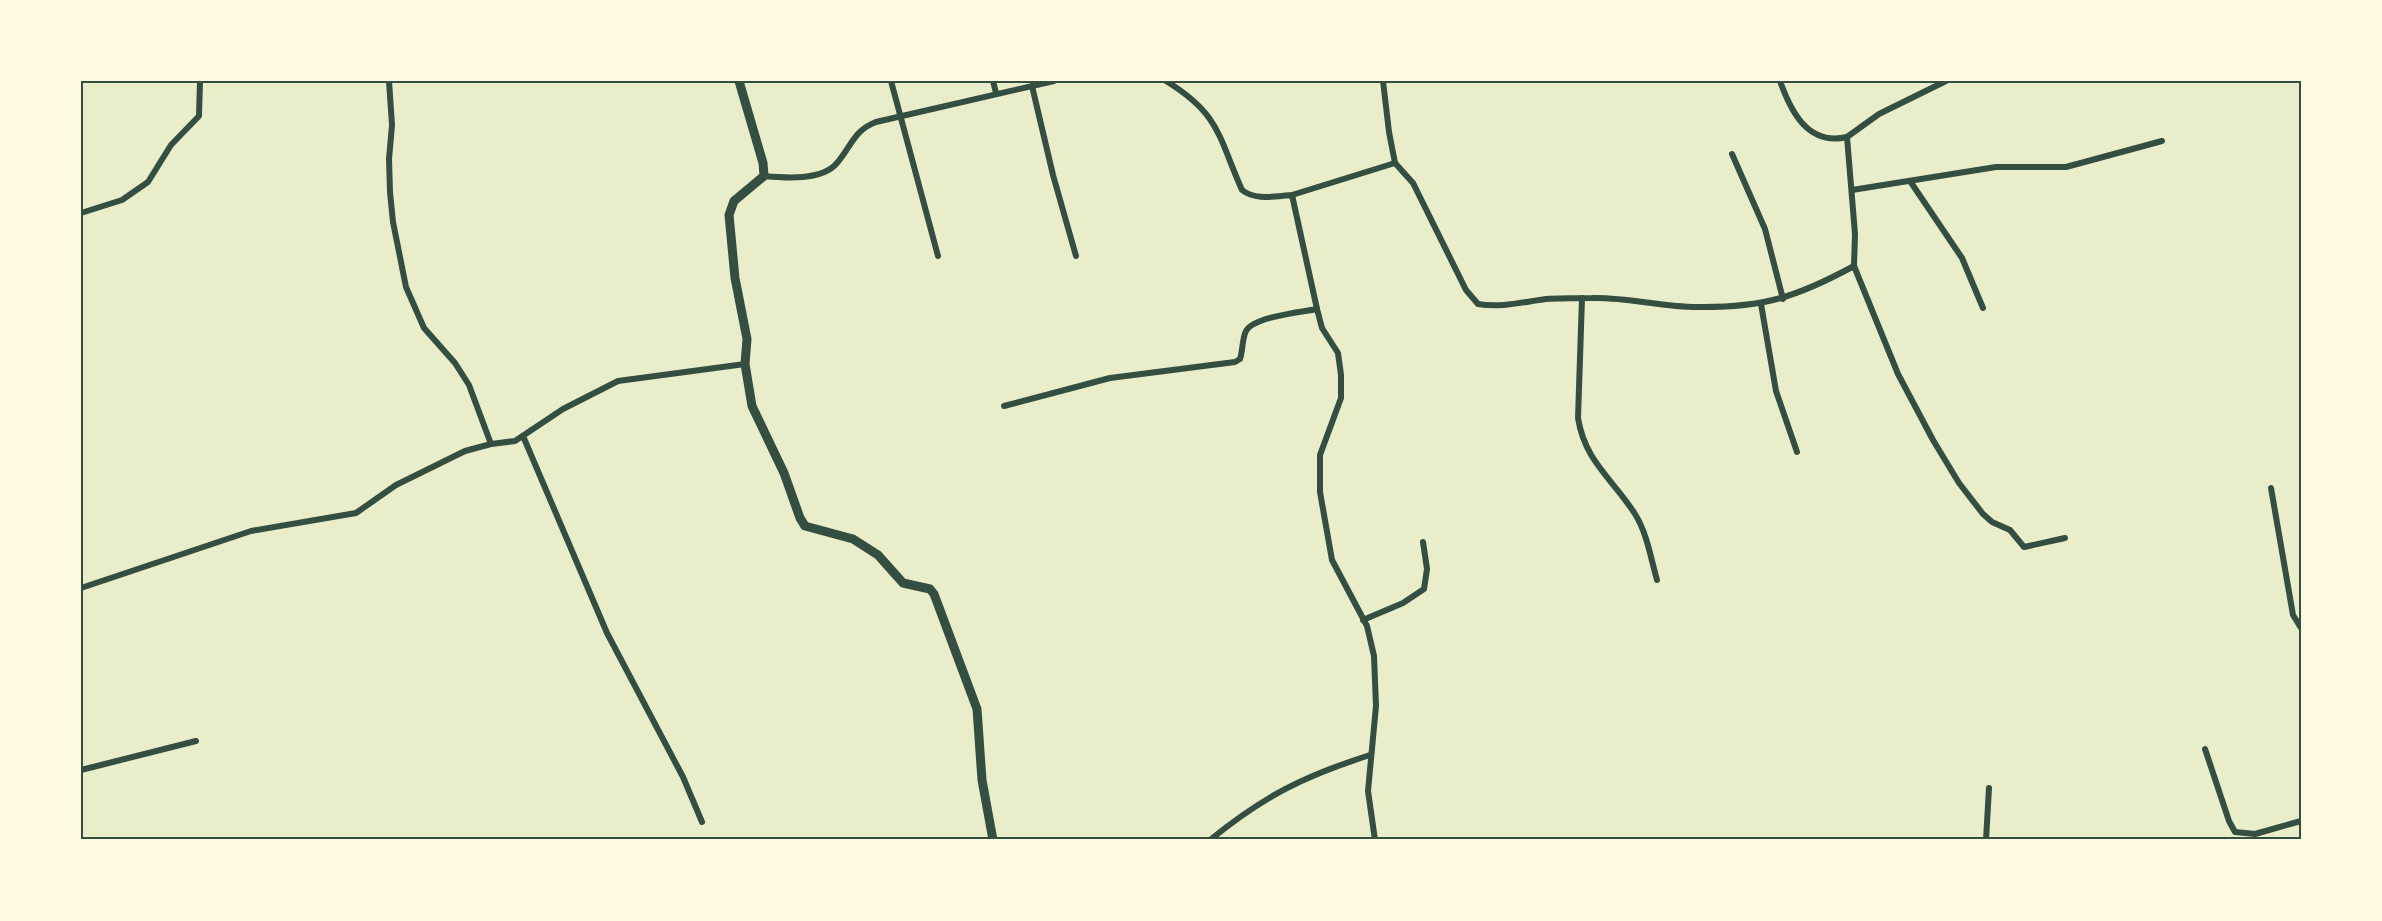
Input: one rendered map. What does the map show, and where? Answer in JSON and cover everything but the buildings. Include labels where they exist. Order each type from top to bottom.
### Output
[{"type":"street","points":[[81,213],[122,200],[148,182],[171,145],[199,116],[200,81]]},
{"type":"street","points":[[389,81],[392,124],[389,159],[390,192],[393,222],[406,287],[424,328],[455,363],[469,385],[491,444]]},
{"type":"street","points":[[739,81],[763,163],[764,176]]},
{"type":"street","points":[[891,81],[938,256]]},
{"type":"street","points":[[993,81],[996,93]]},
{"type":"street","points":[[993,840],[982,780],[976,710],[934,594],[930,589],[903,583],[878,555],[853,539],[805,526],[784,473],[752,406],[745,364],[747,339],[735,278],[729,215],[734,201],[764,176],[785,178],[826,171],[836,165],[849,143],[864,126],[1054,81]]},
{"type":"street","points":[[1166,81],[1199,103],[1211,118],[1242,190],[1248,195],[1260,197],[1292,195],[1395,164]]},
{"type":"street","points":[[1383,81],[1395,164],[1413,183],[1466,290],[1478,304],[1491,307],[1550,299],[1582,298],[1637,300],[1695,307],[1761,304],[1796,295],[1854,266]]},
{"type":"street","points":[[1780,81],[1789,106],[1814,134],[1835,140],[1847,136],[1879,114],[1946,81]]},
{"type":"street","points":[[1032,86],[1053,175],[1076,256]]},
{"type":"street","points":[[1847,136],[1852,190],[1854,266],[1898,374],[1933,441],[1971,498],[1992,522],[2010,530],[2024,547],[2065,538]]},
{"type":"street","points":[[1852,190],[1996,167],[2066,167],[2162,141]]},
{"type":"street","points":[[1732,154],[1765,229],[1783,299]]},
{"type":"street","points":[[1910,181],[1962,258],[1983,308]]},
{"type":"street","points":[[1292,195],[1322,328],[1338,353],[1341,375],[1341,398],[1320,455],[1320,492],[1332,560],[1363,620],[1374,656],[1376,681],[1368,791],[1375,840]]},
{"type":"street","points":[[1582,298],[1578,418],[1581,433],[1599,470],[1638,520],[1657,580]]},
{"type":"street","points":[[1761,304],[1776,391],[1797,453]]},
{"type":"street","points":[[1004,406],[1130,374],[1235,362],[1240,359],[1249,326],[1262,320],[1317,309]]},
{"type":"street","points":[[81,588],[251,531],[356,513],[396,485],[465,451],[514,441],[563,409],[618,381],[745,364]]},
{"type":"street","points":[[523,436],[607,633],[683,777],[702,822]]},
{"type":"street","points":[[2271,488],[2293,615],[2301,628]]},
{"type":"street","points":[[1363,620],[1403,603],[1424,589],[1427,568],[1423,542]]},
{"type":"street","points":[[81,770],[196,741]]},
{"type":"street","points":[[2205,749],[2229,821],[2235,832],[2255,834],[2301,821]]},
{"type":"street","points":[[1210,840],[1260,801],[1292,783],[1370,755]]},
{"type":"street","points":[[1986,840],[1989,788]]}]
